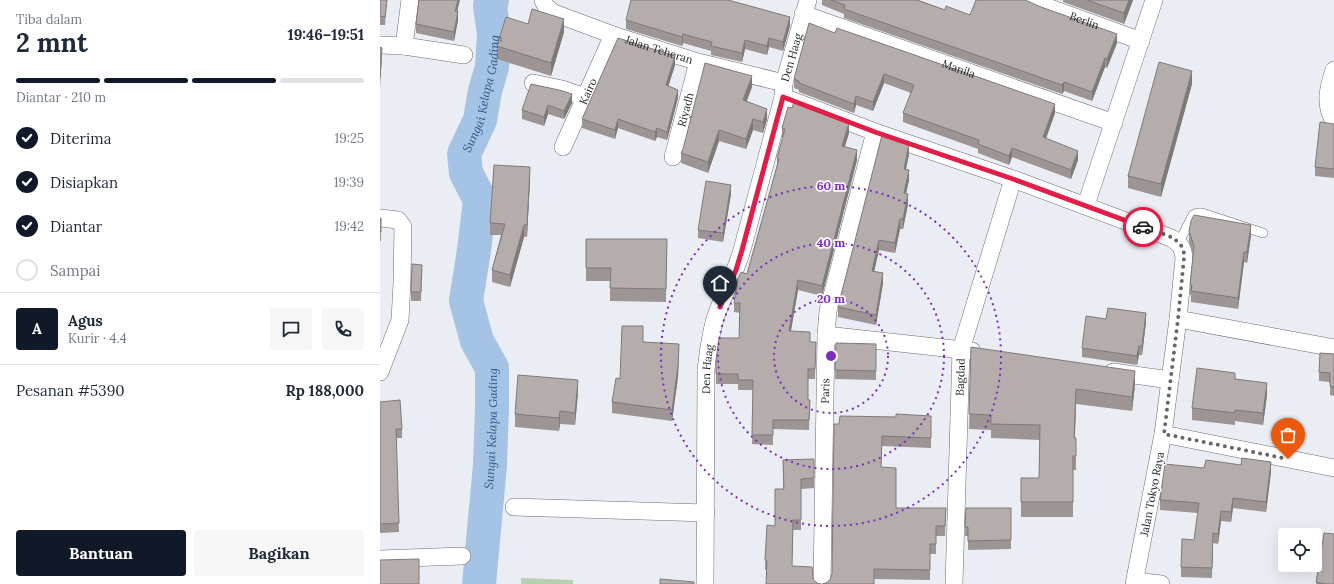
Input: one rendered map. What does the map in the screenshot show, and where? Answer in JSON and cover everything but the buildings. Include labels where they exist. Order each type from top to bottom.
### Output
[{"type":"street","points":[[404,46],[410,0]]},
{"type":"street","name":"Jalan Teheran","points":[[544,0],[546,7],[554,13],[613,35],[783,90],[875,132],[1086,205]]},
{"type":"street","name":"Berlin","points":[[1028,0],[1141,41]]},
{"type":"street","points":[[1154,0],[1086,205],[1179,242]]},
{"type":"street","name":"Den Haag","points":[[705,584],[706,370],[709,343],[715,319],[736,270],[742,250],[805,7]]},
{"type":"street","name":"Manila","points":[[805,7],[1114,123]]},
{"type":"street","name":"Kairo","points":[[563,147],[613,35]]},
{"type":"street","points":[[380,45],[404,46],[464,55]]},
{"type":"street","name":"Riyadh","points":[[673,157],[698,62]]},
{"type":"street","points":[[1334,70],[1328,91],[1327,105],[1334,121]]},
{"type":"street","points":[[533,83],[562,89],[585,97]]},
{"type":"street","name":"Paris","points":[[822,584],[826,335],[828,311],[875,132]]},
{"type":"street","name":"Bagdad","points":[[954,584],[961,350],[1013,179]]},
{"type":"street","points":[[380,218],[398,220],[403,227],[400,320],[380,372]]},
{"type":"street","name":"Jalan Tokyo Raya","points":[[1135,582],[1164,434],[1184,258],[1183,249],[1179,242]]},
{"type":"street","points":[[1178,319],[1334,348]]},
{"type":"street","points":[[826,335],[984,353]]},
{"type":"street","points":[[1100,370],[1170,380]]},
{"type":"street","points":[[1164,434],[1334,468]]},
{"type":"street","points":[[514,507],[706,513]]},
{"type":"street","points":[[380,559],[462,556]]},
{"type":"street","points":[[1135,582],[1161,584]]},
{"type":"lane","points":[[1179,242],[1193,215],[1197,213],[1202,213],[1263,233]]},
{"type":"green space","points":[[521,578],[573,580],[573,584],[521,584]]},
{"type":"waterway","name":"Sungai Kelapa Gading","points":[[479,584],[490,465],[492,368],[477,341],[466,301],[480,200],[466,173],[464,154],[480,120],[485,91],[492,67],[494,34],[490,6],[492,0]]},
{"type":"way so far","points":[[1143,227],[1179,242],[1183,249],[1184,258],[1164,434],[1288,459]]},
{"type":"route","points":[[720,307],[736,270],[742,250],[783,97],[875,132],[1013,179],[1143,227]]}]
